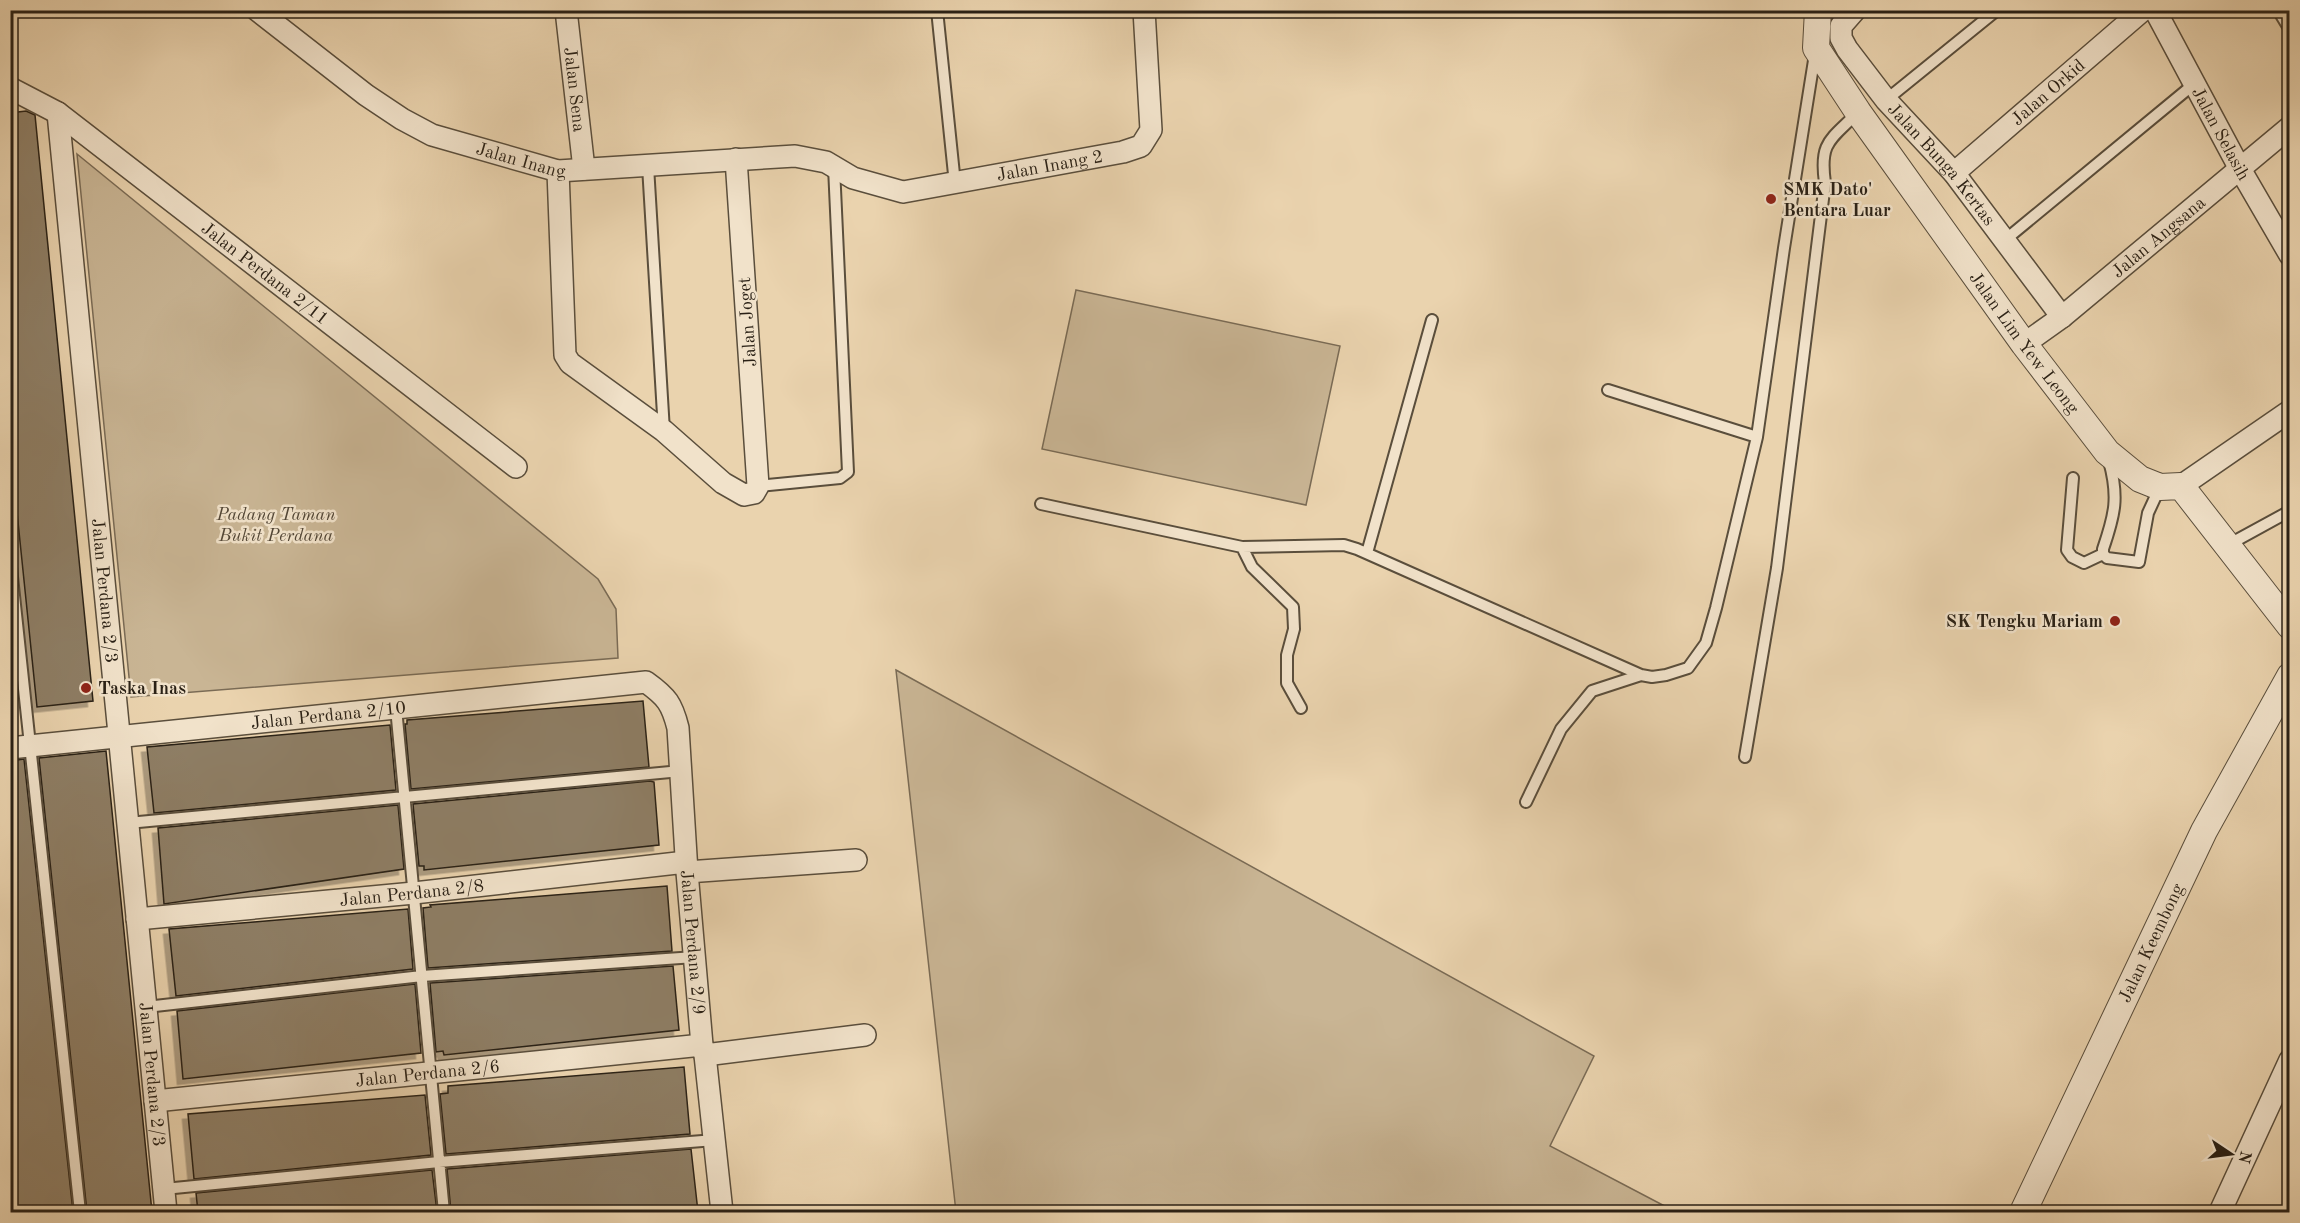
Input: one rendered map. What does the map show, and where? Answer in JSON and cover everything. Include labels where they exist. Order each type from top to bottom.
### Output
[{"type":"street","name":"Jalan Inang","points":[[257,10],[366,95],[402,119],[432,135],[558,171],[795,156],[830,164]]},
{"type":"street","name":"Jalan Sena","points":[[566,10],[584,169]]},
{"type":"street","name":"Jalan Inang 2","points":[[830,164],[853,178],[903,192],[1124,152],[1141,146],[1150,130],[1144,10]]},
{"type":"street","points":[[1815,48],[1818,10]]},
{"type":"street","name":"Jalan Bunga Kertas","points":[[1855,10],[1840,26],[1841,38],[1846,49],[1887,100],[1954,173],[2062,317]]},
{"type":"street","name":"Jalan Orkid","points":[[1954,173],[2143,10]]},
{"type":"street","name":"Jalan Selasih","points":[[2155,10],[2289,255]]},
{"type":"street","name":"Jalan Lim Yew Leong","points":[[1815,48],[2024,344],[2107,452],[2140,479],[2170,486],[2225,546],[2289,626]]},
{"type":"street","name":"Jalan Perdana 2/11","points":[[10,88],[58,113],[516,467]]},
{"type":"street","name":"Jalan Perdana 2/3","points":[[58,113],[166,1212]]},
{"type":"street","name":"Jalan Angsana","points":[[2024,344],[2062,317],[2289,127]]},
{"type":"street","name":"Jalan Joget","points":[[736,159],[758,486]]},
{"type":"street","points":[[558,171],[565,355],[570,363],[664,431],[723,483],[744,495],[754,493],[758,486]]},
{"type":"street","points":[[2170,486],[2289,411]]},
{"type":"street","name":"Jalan Keembong","points":[[2023,1212],[2204,831],[2289,676]]},
{"type":"street","name":"Jalan Perdana 2/10","points":[[20,747],[646,682]]},
{"type":"street","name":"Jalan Perdana 2/9","points":[[646,682],[664,695],[674,709],[678,728],[703,1050],[722,1212]]},
{"type":"street","name":"Jalan Perdana 2/8","points":[[137,919],[687,867],[856,860]]},
{"type":"street","name":"Jalan Perdana 2/6","points":[[155,1101],[431,1071],[865,1035]]},
{"type":"street","points":[[2220,1212],[2289,1060]]},
{"type":"lane","points":[[938,10],[955,184]]},
{"type":"lane","points":[[1887,100],[1997,10]]},
{"type":"lane","points":[[2278,10],[2289,30]]},
{"type":"lane","points":[[1041,504],[1242,547],[1344,545],[1367,553],[1641,675],[1666,675],[1688,668],[1706,643],[1722,586],[1757,437],[1815,48]]},
{"type":"lane","points":[[2005,240],[2194,84]]},
{"type":"lane","points":[[1745,757],[1777,568],[1826,183],[1823,155],[1826,145],[1858,112]]},
{"type":"lane","points":[[758,486],[840,478],[848,472],[849,457],[830,164]]},
{"type":"lane","points":[[648,165],[664,431]]},
{"type":"lane","points":[[1367,553],[1432,320]]},
{"type":"lane","points":[[1608,390],[1757,437]]},
{"type":"lane","points":[[2103,554],[2115,515],[2115,482],[2107,452]]},
{"type":"lane","points":[[2073,478],[2067,550],[2072,557],[2084,562],[2103,554]]},
{"type":"lane","points":[[2103,554],[2107,558],[2139,562],[2148,513],[2170,486]]},
{"type":"lane","points":[[2225,546],[2289,511]]},
{"type":"lane","points":[[1242,547],[1252,567],[1293,607],[1293,629],[1287,655],[1287,683],[1300,708]]},
{"type":"lane","points":[[10,558],[20,747],[80,1212]]},
{"type":"lane","points":[[1526,802],[1561,729],[1592,691],[1641,675]]},
{"type":"lane","points":[[396,708],[444,1212]]},
{"type":"lane","points":[[128,823],[681,771]]},
{"type":"lane","points":[[146,1007],[422,976],[695,957]]},
{"type":"lane","points":[[164,1189],[439,1162],[715,1140]]},
{"type":"green space","name":"Padang Taman Bukit Perdana","points":[[77,154],[598,579],[616,609],[618,658],[131,697]]},
{"type":"green space","points":[[1076,290],[1340,346],[1306,505],[1042,449]]},
{"type":"green space","points":[[896,670],[1594,1056],[1550,1146],[1676,1212],[956,1212]]},
{"type":"building","points":[[26,111],[35,115],[93,701],[37,707],[10,444],[10,113]]},
{"type":"building","points":[[643,701],[649,767],[411,789],[405,724],[407,720]]},
{"type":"building","points":[[390,725],[396,790],[154,813],[147,747]]},
{"type":"building","points":[[106,751],[152,1212],[87,1212],[39,758]]},
{"type":"building","points":[[24,759],[73,1212],[10,1212],[10,761]]},
{"type":"building","points":[[654,782],[659,845],[424,870],[424,866],[419,866],[413,804]]},
{"type":"building","points":[[398,805],[404,869],[164,904],[158,828]]},
{"type":"building","points":[[667,886],[672,951],[428,968],[423,908],[431,907],[430,905]]},
{"type":"building","points":[[408,909],[413,969],[176,996],[169,929]]},
{"type":"building","points":[[673,966],[679,1030],[444,1055],[443,1051],[436,1052],[430,983]]},
{"type":"building","points":[[415,984],[421,1053],[183,1079],[177,1011]]},
{"type":"building","points":[[684,1067],[690,1134],[446,1154],[440,1094],[448,1093],[448,1086]]},
{"type":"building","points":[[425,1095],[431,1155],[194,1179],[188,1114]]},
{"type":"building","points":[[691,1149],[698,1212],[451,1212],[447,1169]]},
{"type":"building","points":[[432,1170],[437,1212],[198,1212],[196,1193]]},
{"type":"place","name":"SMK Dato' Bentara Luar","points":[[1771,199]]},
{"type":"place","name":"SK Tengku Mariam","points":[[2115,621]]},
{"type":"place","name":"Taska Inas","points":[[86,688]]}]
